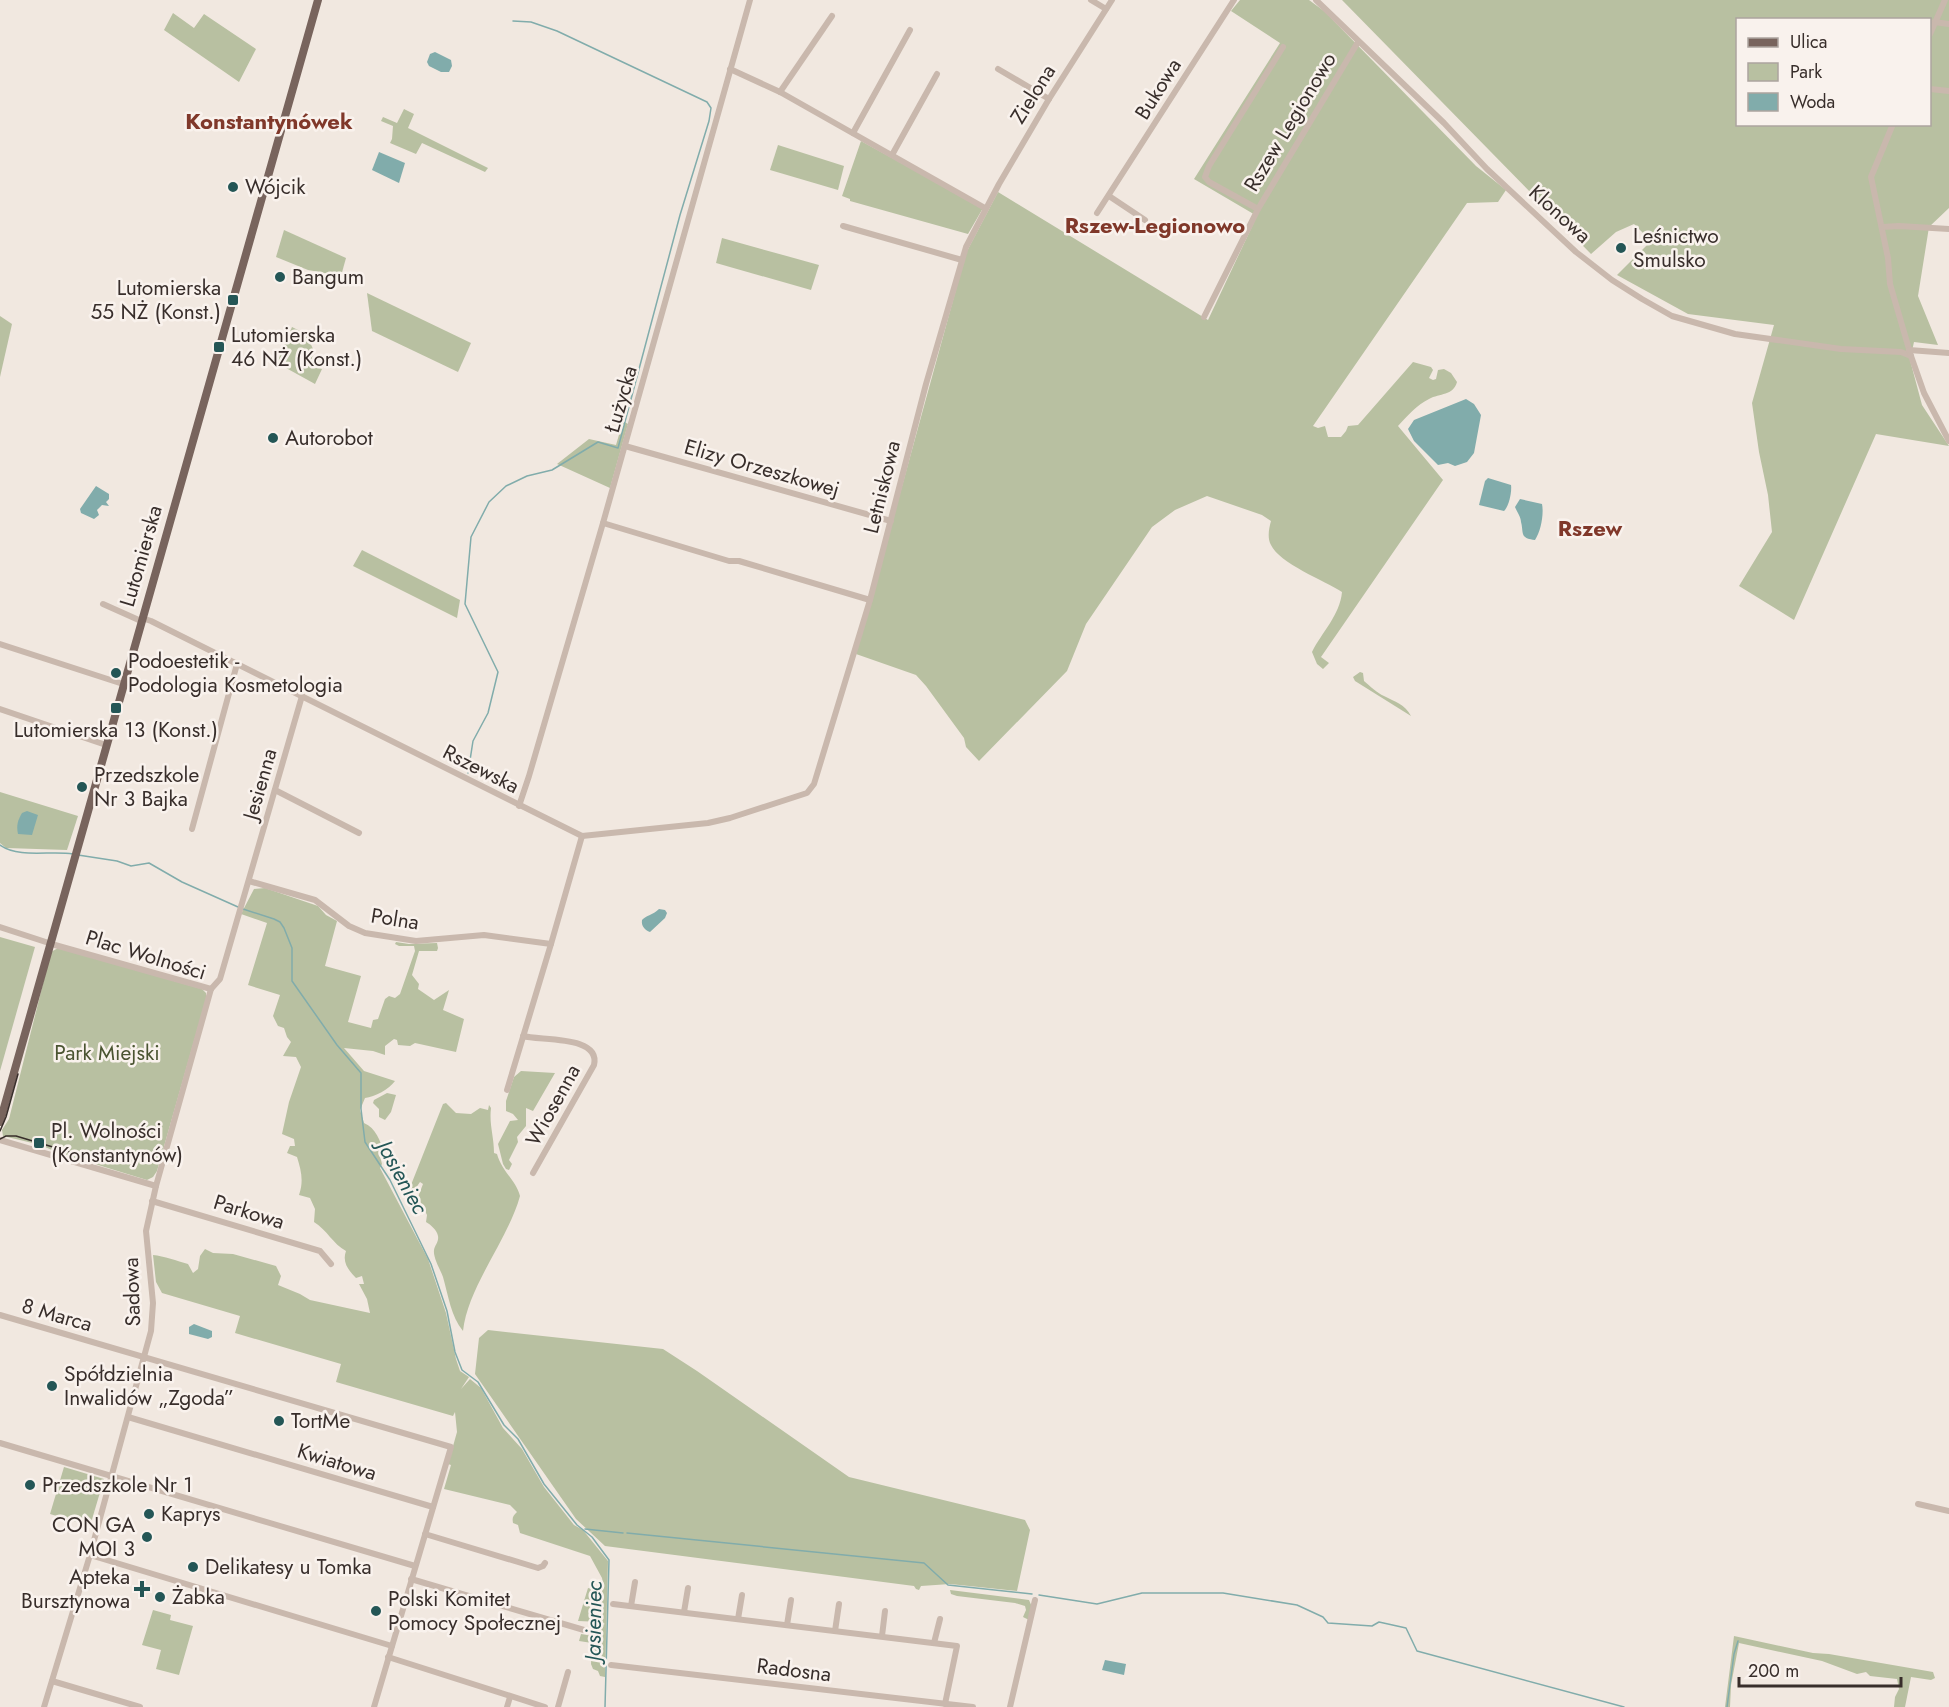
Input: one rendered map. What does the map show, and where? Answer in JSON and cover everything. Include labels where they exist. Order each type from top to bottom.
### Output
[{"type":"main road","name":"Lutomierska","points":[[0,1122],[318,0]]},
{"type":"street","name":"Łużycka","points":[[519,806],[603,523],[750,0]]},
{"type":"street","points":[[1091,0],[1106,9]]},
{"type":"street","name":"Zielona","points":[[985,208],[1049,99],[1112,0]]},
{"type":"street","name":"Bukowa","points":[[1098,213],[1234,0]]},
{"type":"street","points":[[1931,29],[1945,0]]},
{"type":"street","name":"Klonowa","points":[[1318,1],[1444,123],[1509,190],[1576,252],[1612,280],[1657,308],[1682,320],[1744,336],[1841,349],[1949,353]]},
{"type":"street","points":[[780,92],[832,16]]},
{"type":"street","points":[[1934,22],[1949,24]]},
{"type":"street","points":[[853,133],[910,30]]},
{"type":"street","name":"Rszew Legionowo","points":[[1204,316],[1257,209],[1358,42]]},
{"type":"street","points":[[1257,209],[1209,182],[1205,177],[1209,166],[1283,47]]},
{"type":"street","points":[[730,69],[780,92],[985,208]]},
{"type":"street","points":[[998,69],[1049,99]]},
{"type":"street","points":[[892,155],[937,74]]},
{"type":"street","points":[[1931,89],[1949,91]]},
{"type":"street","points":[[1892,126],[1871,177],[1888,258],[1890,284],[1926,400],[1949,441]]},
{"type":"street","points":[[1109,196],[1145,220]]},
{"type":"street","name":"Letniskowa","points":[[582,836],[685,826],[730,818],[804,795],[812,788],[870,600],[926,384],[962,260],[985,208]]},
{"type":"street","points":[[843,226],[962,260]]},
{"type":"street","points":[[1882,226],[1949,229]]},
{"type":"street","name":"Elizy Orzeszkowej","points":[[625,446],[891,521]]},
{"type":"street","points":[[603,523],[870,600]]},
{"type":"street","name":"Rszewska","points":[[103,604],[142,620],[151,621],[582,836]]},
{"type":"street","points":[[0,644],[123,684]]},
{"type":"street","points":[[192,829],[237,664]]},
{"type":"street","name":"Jesienna","points":[[249,881],[302,696]]},
{"type":"street","points":[[0,710],[106,744]]},
{"type":"street","points":[[275,790],[360,833]]},
{"type":"street","points":[[507,1090],[582,836]]},
{"type":"street","points":[[211,989],[220,978],[249,881]]},
{"type":"street","name":"Polna","points":[[249,881],[315,900],[349,926],[365,933],[405,941],[484,935],[551,944]]},
{"type":"street","name":"Plac Wolności","points":[[0,927],[211,989],[156,1186]]},
{"type":"street","name":"Wiosenna","points":[[524,1036],[575,1042],[591,1050],[595,1060],[533,1173]]},
{"type":"street","points":[[0,1140],[156,1186]]},
{"type":"street","name":"Sadowa","points":[[44,1707],[90,1555],[151,1331],[154,1311],[146,1238],[156,1186]]},
{"type":"street","name":"Parkowa","points":[[152,1201],[320,1251],[331,1264]]},
{"type":"street","name":"8 Marca","points":[[0,1315],[451,1447],[433,1507]]},
{"type":"street","name":"Kwiatowa","points":[[128,1417],[433,1507]]},
{"type":"street","points":[[0,1443],[415,1566]]},
{"type":"street","points":[[1918,1504],[1949,1511]]},
{"type":"street","points":[[374,1707],[433,1507]]},
{"type":"street","points":[[424,1534],[538,1568],[545,1563]]},
{"type":"street","points":[[90,1555],[392,1646]]},
{"type":"street","points":[[411,1579],[584,1630]]},
{"type":"street","points":[[632,1606],[635,1582]]},
{"type":"street","points":[[684,1612],[688,1588]]},
{"type":"street","points":[[738,1619],[742,1594]]},
{"type":"street","points":[[788,1625],[791,1600]]},
{"type":"street","points":[[1010,1707],[1035,1600]]},
{"type":"street","points":[[613,1604],[957,1646],[945,1704]]},
{"type":"street","points":[[835,1631],[839,1604]]},
{"type":"street","points":[[882,1636],[885,1611]]},
{"type":"street","points":[[934,1643],[940,1619]]},
{"type":"street","points":[[388,1658],[545,1707]]},
{"type":"street","name":"Radosna","points":[[611,1665],[973,1707]]},
{"type":"street","points":[[558,1707],[568,1672]]},
{"type":"street","points":[[52,1681],[140,1707]]},
{"type":"street","points":[[507,1707],[510,1696]]},
{"type":"green space","points":[[1240,0],[1309,0],[1324,11],[1476,166],[1506,190],[1498,202],[1467,203],[1313,426],[1318,428],[1325,426],[1328,437],[1341,437],[1348,426],[1358,425],[1413,362],[1431,367],[1433,370],[1429,378],[1433,380],[1436,379],[1438,370],[1444,369],[1451,373],[1457,382],[1455,387],[1449,392],[1420,404],[1398,426],[1443,480],[1321,657],[1329,663],[1323,669],[1317,664],[1312,652],[1338,608],[1342,592],[1292,565],[1276,552],[1269,539],[1271,521],[1262,515],[1207,496],[1175,510],[1152,527],[1086,624],[1067,671],[979,761],[966,747],[964,738],[916,675],[856,654],[966,253],[998,192],[1208,320],[1257,216],[1194,179],[1280,43],[1231,11]]},
{"type":"green space","points":[[1342,0],[1949,0],[1949,208],[1929,227],[1918,296],[1938,345],[1914,342],[1910,360],[1922,405],[1949,446],[1876,434],[1794,620],[1739,586],[1772,532],[1752,403],[1774,325],[1688,314],[1617,275],[1651,241],[1634,224],[1616,232],[1591,254]]},
{"type":"green space","points":[[173,13],[194,28],[204,14],[256,49],[239,82],[164,30]]},
{"type":"green space","points":[[404,109],[414,114],[408,128],[488,168],[485,172],[422,143],[416,154],[390,143],[393,126],[381,121],[383,117],[397,123]]},
{"type":"green space","points":[[861,141],[983,208],[968,234],[850,201],[842,196]]},
{"type":"green space","points":[[778,145],[844,166],[838,190],[770,170]]},
{"type":"green space","points":[[284,230],[346,258],[341,276],[308,270],[276,257]]},
{"type":"green space","points":[[722,238],[819,265],[811,290],[716,263]]},
{"type":"green space","points":[[367,293],[471,343],[458,372],[372,331]]},
{"type":"green space","points":[[0,316],[12,324],[0,377]]},
{"type":"green space","points":[[292,327],[306,334],[314,351],[310,364],[322,369],[315,384],[277,363]]},
{"type":"green space","points":[[623,421],[628,424],[610,488],[557,464],[589,439],[616,445]]},
{"type":"green space","points":[[362,550],[460,600],[457,618],[353,566]]},
{"type":"green space","points":[[1360,672],[1363,673],[1364,681],[1381,695],[1403,706],[1411,716],[1355,681],[1353,677]]},
{"type":"green space","points":[[0,792],[78,816],[67,850],[6,848],[0,843]]},
{"type":"green space","points":[[265,888],[318,906],[326,915],[337,921],[325,966],[361,976],[348,1022],[371,1028],[373,1020],[378,1019],[385,999],[389,996],[395,998],[400,994],[415,951],[414,946],[399,946],[395,944],[396,942],[437,943],[437,951],[419,951],[412,975],[419,984],[418,989],[434,1000],[449,990],[443,1010],[464,1019],[456,1052],[415,1043],[410,1046],[398,1045],[397,1040],[394,1039],[385,1046],[385,1055],[373,1051],[344,1048],[364,1071],[395,1081],[382,1092],[365,1098],[360,1110],[364,1123],[375,1131],[384,1152],[380,1156],[382,1164],[380,1168],[428,1259],[446,1313],[460,1371],[469,1377],[461,1389],[470,1379],[481,1388],[503,1428],[522,1449],[544,1487],[574,1525],[583,1530],[608,1561],[605,1677],[600,1676],[591,1664],[592,1643],[579,1641],[581,1634],[599,1637],[602,1625],[605,1624],[578,1621],[588,1588],[597,1590],[604,1588],[602,1578],[590,1556],[520,1533],[518,1525],[513,1523],[513,1517],[517,1512],[510,1505],[444,1489],[457,1432],[455,1412],[453,1416],[336,1382],[341,1364],[235,1333],[240,1316],[162,1293],[156,1282],[153,1255],[188,1264],[193,1273],[198,1269],[200,1256],[205,1249],[213,1253],[233,1254],[276,1266],[281,1276],[278,1285],[310,1300],[370,1313],[367,1299],[359,1284],[364,1284],[362,1276],[356,1278],[353,1275],[345,1262],[346,1251],[314,1222],[315,1209],[310,1198],[299,1195],[302,1180],[297,1157],[287,1153],[290,1146],[295,1146],[294,1139],[282,1134],[289,1102],[301,1067],[296,1057],[283,1056],[291,1042],[284,1028],[278,1026],[273,1016],[280,995],[248,985],[267,923],[241,914],[254,889]]},
{"type":"green space","points":[[0,937],[35,947],[0,1071]]},
{"type":"green space","name":"Park Miejski","points":[[58,948],[202,989],[206,993],[157,1171],[147,1180],[59,1153],[45,1146],[3,1136],[2,1130],[9,1119],[51,952]]},
{"type":"green space","points":[[521,1071],[555,1073],[533,1111],[526,1108],[526,1126],[517,1137],[518,1142],[509,1160],[512,1164],[509,1170],[503,1164],[498,1144],[510,1121],[518,1120],[506,1111],[506,1101],[514,1077]]},
{"type":"green space","points":[[387,1093],[396,1095],[391,1112],[385,1120],[379,1117],[379,1109],[373,1103],[374,1100]]},
{"type":"green space","points":[[446,1103],[456,1113],[471,1114],[480,1108],[488,1110],[489,1105],[494,1153],[497,1154],[520,1196],[507,1229],[472,1297],[463,1331],[453,1312],[435,1256],[437,1234],[434,1228],[426,1222],[427,1215],[418,1197],[423,1184],[420,1182],[413,1192],[409,1190],[443,1104]]},
{"type":"green space","points":[[488,1330],[663,1349],[849,1477],[1025,1520],[1030,1530],[1017,1591],[950,1584],[921,1586],[919,1590],[914,1586],[605,1546],[576,1519],[475,1374],[479,1338]]},
{"type":"green space","points":[[64,1467],[104,1479],[90,1526],[50,1514]]},
{"type":"green space","points":[[950,1590],[1029,1600],[1032,1607],[1029,1620],[1023,1617],[1025,1606],[957,1596],[951,1594]]},
{"type":"green space","points":[[153,1610],[171,1615],[170,1620],[193,1626],[179,1675],[156,1669],[161,1650],[142,1645]]},
{"type":"green space","points":[[1734,1636],[1813,1653],[1933,1672],[1935,1678],[1931,1680],[1911,1677],[1905,1707],[1894,1707],[1899,1689],[1897,1679],[1870,1676],[1866,1672],[1857,1674],[1822,1661],[1739,1643],[1731,1685],[1730,1707],[1725,1707]]},
{"type":"water","points":[[435,52],[451,60],[452,66],[449,72],[441,72],[429,66],[427,62],[430,54]]},
{"type":"water","points":[[379,152],[405,163],[399,183],[372,170]]},
{"type":"water","points":[[1466,399],[1474,404],[1481,415],[1474,453],[1467,462],[1455,466],[1448,463],[1438,465],[1414,441],[1408,429],[1414,420]]},
{"type":"water","points":[[1488,478],[1511,485],[1510,499],[1504,511],[1479,505],[1485,481]]},
{"type":"water","points":[[96,486],[109,494],[106,502],[109,506],[102,505],[97,510],[99,515],[94,519],[81,513],[80,509]]},
{"type":"water","points":[[1520,499],[1542,504],[1542,522],[1535,540],[1526,538],[1523,534],[1515,507]]},
{"type":"water","points":[[27,811],[38,815],[32,835],[18,834],[18,820],[22,813]]},
{"type":"water","points":[[659,909],[667,913],[665,918],[650,932],[646,930],[642,920]]},
{"type":"water","points":[[194,1324],[212,1331],[212,1337],[208,1339],[189,1334],[189,1327]]},
{"type":"water","points":[[1105,1660],[1126,1664],[1124,1675],[1102,1670]]},
{"type":"waterway","points":[[468,773],[473,741],[488,713],[498,672],[465,604],[471,537],[489,502],[506,486],[527,476],[552,470],[598,442],[618,448],[711,108],[707,102],[557,31],[531,22],[513,21]]},
{"type":"waterway","name":"Jasieniec","points":[[0,845],[17,852],[73,854]]},
{"type":"waterway","name":"Jasieniec","points":[[78,855],[117,861],[131,866],[149,863],[182,882],[238,907]]},
{"type":"waterway","name":"Jasieniec","points":[[243,909],[280,922],[292,948],[292,981],[337,1045],[361,1073],[361,1109],[365,1142],[390,1180],[431,1264],[447,1311],[455,1352],[462,1370],[478,1382],[504,1425],[518,1439],[544,1484],[577,1525],[592,1537],[609,1560],[605,1707]]},
{"type":"waterway","points":[[585,1529],[623,1533]]},
{"type":"waterway","points":[[627,1533],[924,1563],[948,1585],[1032,1594]]},
{"type":"waterway","points":[[1039,1595],[1097,1604],[1142,1593],[1223,1593],[1297,1605],[1323,1617],[1328,1623],[1372,1626],[1379,1622],[1406,1628],[1417,1651],[1624,1707]]},
{"type":"waterway","points":[[1727,1707],[1734,1654],[1738,1641]]},
{"type":"tram line","points":[[0,1131],[18,1074]]},
{"type":"tram line","points":[[0,1139],[6,1136],[16,1136],[73,1153]]},
{"type":"place","name":"Wójcik","points":[[233,187]]},
{"type":"place","name":"Leśnictwo Smulsko","points":[[1621,248]]},
{"type":"place","name":"Bangum","points":[[280,277]]},
{"type":"place","name":"Lutomierska 55 NŻ (Konst.)","points":[[233,300]]},
{"type":"place","name":"Lutomierska 46 NŻ (Konst.)","points":[[219,347]]},
{"type":"place","name":"Autorobot","points":[[273,438]]},
{"type":"place","name":"Podoestetik - Podologia Kosmetologia","points":[[116,673]]},
{"type":"place","name":"Lutomierska 13 (Konst.)","points":[[116,708]]},
{"type":"place","name":"Przedszkole Nr 3 Bajka","points":[[82,787]]},
{"type":"place","name":"Pl. Wolności (Konstantynów)","points":[[39,1143]]},
{"type":"place","name":"Spółdzielnia Inwalidów „Zgoda”","points":[[52,1386]]},
{"type":"place","name":"TortMe","points":[[279,1421]]},
{"type":"place","name":"Przedszkole Nr 1","points":[[30,1485]]},
{"type":"place","name":"Kaprys","points":[[149,1514]]},
{"type":"place","name":"CON GA MOI 3","points":[[147,1537]]},
{"type":"place","name":"Delikatesy u Tomka","points":[[193,1567]]},
{"type":"place","name":"Apteka Bursztynowa","points":[[142,1589]]},
{"type":"place","name":"Żabka","points":[[160,1597]]},
{"type":"place","name":"Polski Komitet Pomocy Społecznej","points":[[376,1611]]},
{"type":"district","name":"Konstantynówek","points":[[269,121]]},
{"type":"district","name":"Rszew-Legionowo","points":[[1155,225]]},
{"type":"district","name":"Rszew","points":[[1590,528]]}]
